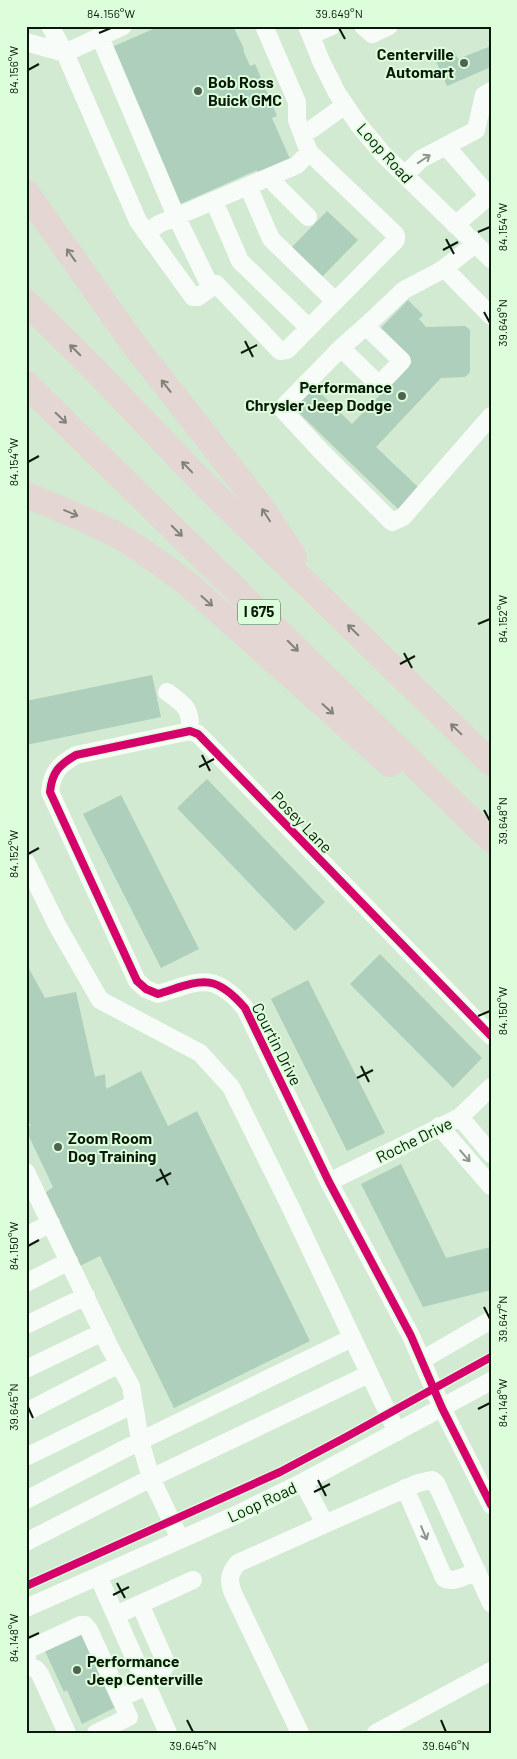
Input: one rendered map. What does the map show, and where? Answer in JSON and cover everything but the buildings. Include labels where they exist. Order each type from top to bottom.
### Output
[{"type":"highway","points":[[26,192],[132,342],[261,507],[322,599]]},
{"type":"highway","points":[[26,302],[92,367],[208,488],[491,763]]},
{"type":"highway","name":"I 675","points":[[26,384],[491,840]]},
{"type":"highway","points":[[26,494],[116,535],[188,584],[491,854]]},
{"type":"street","points":[[50,26],[65,53],[138,221],[146,233],[193,297],[198,297],[216,284],[280,351],[287,350],[396,240],[396,235],[309,152],[297,120],[297,102],[264,26]]},
{"type":"street","points":[[26,42],[65,53],[123,26]]},
{"type":"street","points":[[309,31],[332,26]]},
{"type":"street","points":[[363,26],[372,34],[389,26]]},
{"type":"street","name":"Loop Road","points":[[309,31],[321,61],[345,105],[358,124],[383,154],[491,259]]},
{"type":"street","points":[[100,37],[176,216],[211,288]]},
{"type":"street","points":[[405,176],[421,160],[476,130],[484,95],[491,92]]},
{"type":"street","points":[[302,133],[312,129],[345,105]]},
{"type":"street","points":[[446,146],[490,196],[455,225]]},
{"type":"street","points":[[146,233],[176,216],[297,165],[309,152]]},
{"type":"street","points":[[272,176],[276,185],[308,217]]},
{"type":"street","points":[[248,186],[271,239],[335,301]]},
{"type":"street","points":[[214,201],[240,261],[309,328]]},
{"type":"street","points":[[475,244],[461,257],[404,290],[341,348],[282,409],[392,522],[403,517],[491,416]]},
{"type":"street","points":[[444,268],[491,316]]},
{"type":"street","points":[[341,348],[379,385],[402,362],[369,329],[369,323]]},
{"type":"street","points":[[167,692],[184,704],[191,716],[190,732]]},
{"type":"street","name":"Courtin Drive","points":[[190,732],[76,755],[64,762],[56,771],[51,780],[50,792],[137,981],[146,989],[158,994],[198,981],[212,983],[232,993],[245,1008],[329,1182],[411,1336],[442,1408],[491,1505]]},
{"type":"street","name":"Posey Lane","points":[[190,732],[198,734],[491,1036]]},
{"type":"street","points":[[26,862],[58,927],[100,1000],[200,1053],[230,1087],[397,1432]]},
{"type":"street","name":"Roche Drive","points":[[329,1182],[460,1117],[491,1088]]},
{"type":"street","points":[[460,1117],[491,1154]]},
{"type":"street","points":[[439,1126],[491,1186]]},
{"type":"street","points":[[26,1172],[31,1193],[51,1223],[131,1386],[140,1441],[151,1478],[180,1540]]},
{"type":"street","points":[[26,1236],[51,1223]]},
{"type":"street","points":[[26,1283],[69,1261]]},
{"type":"street","points":[[26,1325],[86,1296]]},
{"type":"street","points":[[422,1360],[491,1320]]},
{"type":"street","points":[[26,1370],[103,1332]]},
{"type":"street","points":[[26,1500],[140,1441],[352,1338]]},
{"type":"street","points":[[26,1412],[119,1364]]},
{"type":"street","points":[[26,1542],[151,1478],[369,1374]]},
{"type":"street","name":"Loop Road","points":[[26,1608],[180,1540],[303,1482],[491,1380]]},
{"type":"street","points":[[26,1456],[134,1404]]},
{"type":"street","points":[[300,1733],[230,1585],[230,1577],[238,1563],[405,1488],[426,1480],[432,1480],[436,1483],[481,1566],[491,1603]]},
{"type":"street","points":[[303,1482],[324,1524]]},
{"type":"street","points":[[405,1488],[444,1578],[448,1581],[454,1581],[481,1566]]},
{"type":"street","points":[[98,1576],[168,1733]]},
{"type":"street","points":[[116,1615],[193,1580]]},
{"type":"street","points":[[120,1698],[164,1670],[166,1663],[140,1604]]},
{"type":"street","points":[[68,1733],[40,1674],[36,1669],[27,1666],[27,1654],[31,1648],[81,1624],[90,1630],[129,1717],[96,1733]]},
{"type":"street","points":[[376,1733],[491,1671]]},
{"type":"cycle path","points":[[491,1036],[198,734],[190,731],[76,755],[57,770],[50,792],[137,981],[146,989],[158,994],[196,983],[214,984],[224,988],[245,1008],[329,1182],[411,1336],[442,1408],[491,1505]]},
{"type":"cycle path","points":[[26,1586],[280,1472],[491,1357]]},
{"type":"place","name":"Centerville Automart","points":[[464,63]]},
{"type":"place","name":"Bob Ross Buick GMC","points":[[198,91]]},
{"type":"place","name":"Performance Chrysler Jeep Dodge","points":[[402,396]]},
{"type":"place","name":"Zoom Room Dog Training","points":[[58,1147]]},
{"type":"place","name":"Performance Jeep Centerville","points":[[77,1670]]}]
